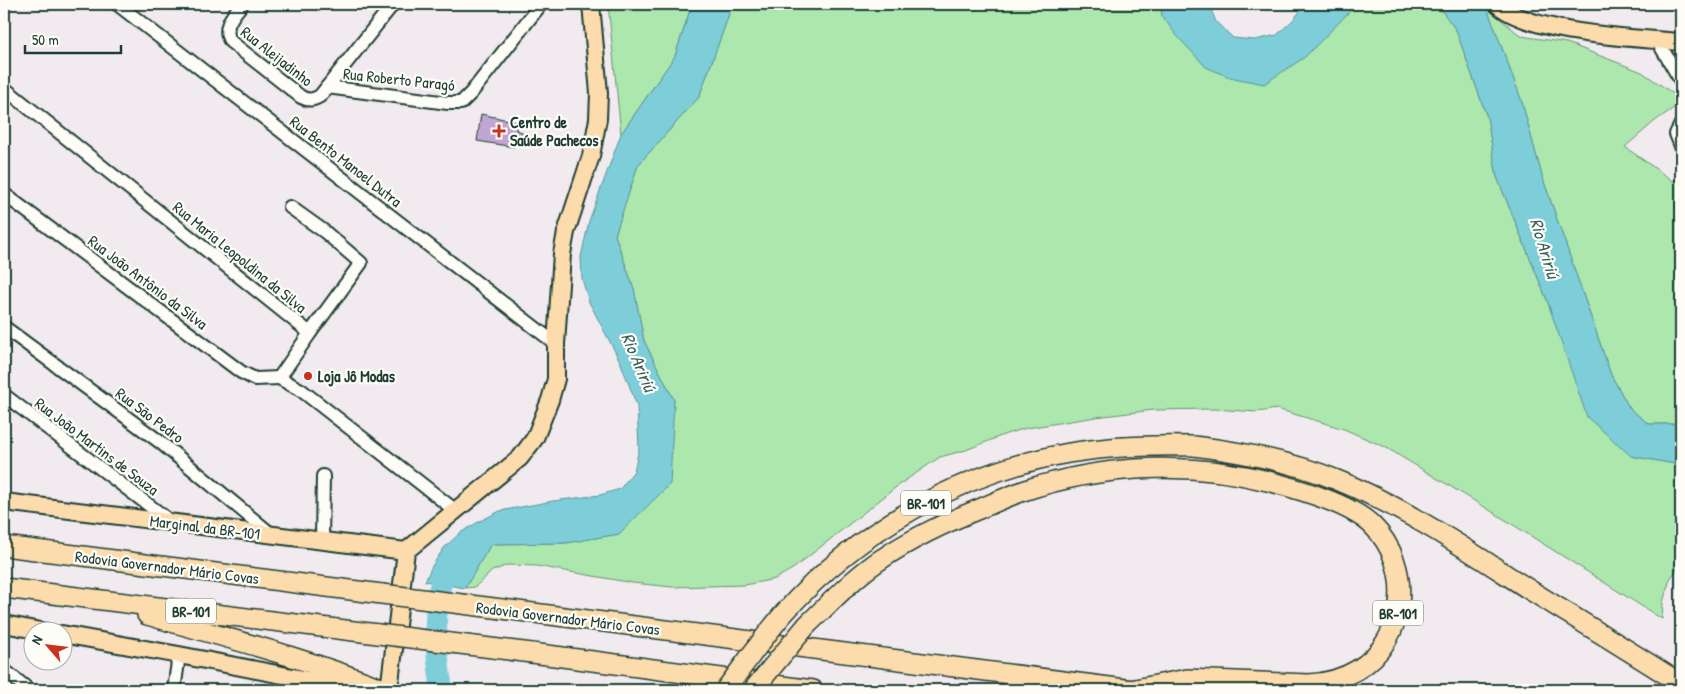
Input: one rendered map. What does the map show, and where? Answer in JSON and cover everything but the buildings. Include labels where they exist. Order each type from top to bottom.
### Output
[{"type":"highway","name":"BR-101","points":[[725,690],[785,612],[815,583],[864,542],[918,507],[976,479],[1037,460],[1068,453],[1124,446],[1194,446],[1233,451],[1280,461],[1336,479],[1389,504],[1490,564],[1681,684]]},
{"type":"highway","name":"BR-101","points":[[753,690],[807,625],[858,577],[882,558],[960,516],[1011,495],[1065,479],[1120,470],[1175,468],[1230,473],[1258,478],[1311,494],[1360,516],[1380,534],[1393,556],[1400,582],[1399,608],[1391,633],[1377,654],[1357,670],[1334,680],[1309,684],[1187,679],[1131,690]]},
{"type":"highway","name":"Rodovia Governador Mário Covas","points":[[4,546],[1131,690]]},
{"type":"highway","name":"BR-101","points":[[4,588],[532,653],[813,690]]},
{"type":"highway","points":[[91,599],[286,655],[388,690]]},
{"type":"main road","points":[[388,690],[406,551],[520,458],[535,438],[550,400],[556,379],[556,344],[562,254],[566,232],[591,156],[598,119],[598,78],[591,4]]},
{"type":"main road","points":[[1497,4],[1520,17],[1539,24],[1563,29],[1681,42]]},
{"type":"main road","name":"Marginal da BR-101","points":[[4,502],[406,551]]},
{"type":"main road","points":[[4,624],[22,627]]},
{"type":"main road","points":[[72,636],[360,690]]},
{"type":"street","name":"Rua Bento Manoel Dutra","points":[[117,4],[556,344]]},
{"type":"street","name":"Rua Aleijadinho","points":[[242,4],[232,16],[226,30],[231,42],[307,100],[314,100],[327,87]]},
{"type":"street","points":[[327,87],[393,4]]},
{"type":"street","name":"Rua Roberto Paragó","points":[[327,87],[448,103],[461,103],[541,4]]},
{"type":"street","points":[[1657,40],[1681,81]]},
{"type":"street","name":"Rua Maria Leopoldina da Silva","points":[[4,88],[310,334],[278,378]]},
{"type":"street","points":[[1681,124],[1676,134],[1681,146]]},
{"type":"street","name":"Rua João Antônio da Silva","points":[[4,194],[241,372],[255,379],[278,378]]},
{"type":"street","points":[[290,207],[325,232],[361,263],[310,334]]},
{"type":"street","name":"Rua São Pedro","points":[[4,327],[160,442],[272,535]]},
{"type":"street","points":[[278,378],[301,390],[456,511]]},
{"type":"street","name":"Rua João Martins de Souza","points":[[4,395],[172,523]]},
{"type":"street","points":[[322,541],[323,476]]},
{"type":"street","points":[[174,690],[179,655]]},
{"type":"street","points":[[6,672],[29,690]]},
{"type":"green space","points":[[608,4],[692,4],[675,56],[621,134]]},
{"type":"green space","points":[[732,4],[1161,4],[1162,16],[1206,67],[1357,4],[1437,4],[1456,30],[1487,117],[1497,177],[1563,344],[1631,456],[1681,465],[1681,563],[1670,579],[1663,602],[1662,619],[1496,514],[1385,447],[1344,429],[1277,409],[1257,412],[1214,409],[1153,410],[1027,428],[1006,434],[966,450],[940,457],[900,484],[794,568],[775,579],[745,585],[672,587],[633,583],[537,566],[508,565],[492,571],[475,587],[465,588],[491,544],[566,543],[619,534],[674,400],[644,341],[634,289],[615,235],[638,165],[699,97]]},
{"type":"green space","points":[[1487,8],[1521,36],[1567,43],[1642,72],[1681,99],[1681,103],[1655,121],[1625,147],[1673,181],[1681,175],[1681,424],[1649,424],[1630,409],[1611,375],[1542,176],[1521,99]]},
{"type":"water","points":[[692,4],[732,4],[699,97],[638,165],[615,235],[634,289],[644,341],[674,400],[670,484],[619,534],[566,543],[491,544],[465,588],[425,581],[444,548],[460,533],[480,521],[500,511],[553,501],[600,495],[620,489],[634,471],[639,449],[637,406],[620,361],[589,302],[582,279],[581,257],[589,221],[621,134],[675,56]]},
{"type":"water","points":[[1161,4],[1209,4],[1216,22],[1233,38],[1255,40],[1277,35],[1306,4],[1357,4],[1305,57],[1264,84],[1229,77],[1206,67],[1178,37],[1162,16]]},
{"type":"water","points":[[1437,4],[1482,4],[1487,8],[1521,99],[1542,176],[1611,375],[1630,409],[1649,424],[1681,424],[1681,465],[1631,456],[1587,417],[1547,300],[1497,177],[1487,117],[1456,30]]},
{"type":"waterway","name":"Rio Aririú","points":[[442,690],[436,640],[437,603],[440,586],[446,570],[454,557]]},
{"type":"place","name":"Centro de Saúde Pachecos","points":[[499,131]]},
{"type":"place","name":"Loja Jô Modas","points":[[308,376]]}]
